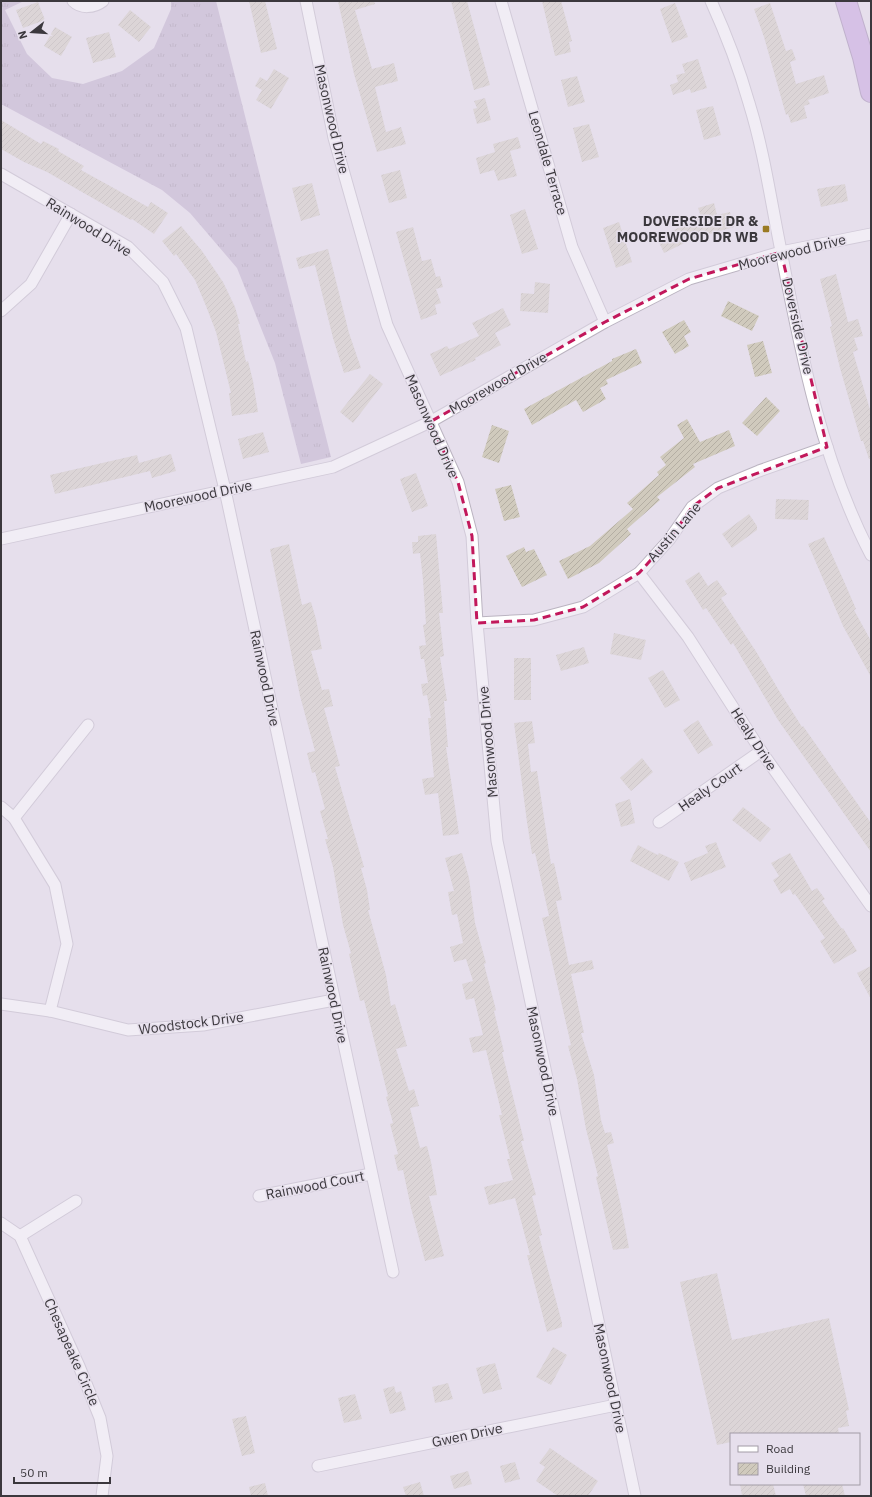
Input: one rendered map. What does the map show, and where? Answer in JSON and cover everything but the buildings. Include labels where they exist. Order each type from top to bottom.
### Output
[{"type":"highway","points":[[846,1],[863,57],[871,92]]},
{"type":"street","points":[[72,1],[86,7],[99,4],[103,1]]},
{"type":"street","name":"Masonwood Drive","points":[[306,1],[334,138],[386,325],[458,482],[472,536],[477,623],[497,841],[635,1496]]},
{"type":"street","name":"Leondale Terrace","points":[[502,1],[572,247],[605,322]]},
{"type":"street","name":"Doverside Drive","points":[[711,1],[724,30],[749,104],[768,182],[781,252],[804,358],[827,447],[861,536],[871,555]]},
{"type":"street","name":"Rainwood Drive","points":[[1,174],[128,247],[163,282],[186,328],[224,490],[393,1272]]},
{"type":"street","points":[[1,311],[31,284],[70,214]]},
{"type":"street","name":"Moorewood Drive","points":[[1,539],[333,467],[430,422],[605,322],[689,279],[781,252],[871,234]]},
{"type":"street","name":"Austin Lane","points":[[477,623],[534,620],[583,607],[639,573],[669,540],[692,507],[718,488],[759,471],[827,447]]},
{"type":"street","name":"Healy Drive","points":[[639,573],[688,636],[761,751],[871,906]]},
{"type":"street","points":[[14,818],[88,725]]},
{"type":"street","name":"Healy Court","points":[[659,822],[761,751]]},
{"type":"street","points":[[1,807],[14,818],[55,885],[67,944],[50,1011]]},
{"type":"street","name":"Woodstock Drive","points":[[1,1004],[50,1011],[128,1030],[203,1024],[334,1000]]},
{"type":"street","name":"Rainwood Court","points":[[259,1196],[372,1174]]},
{"type":"street","points":[[1,1223],[20,1236],[76,1201]]},
{"type":"street","name":"Chesapeake Circle","points":[[20,1236],[79,1366],[100,1418],[107,1456],[102,1496]]},
{"type":"street","name":"Gwen Drive","points":[[318,1466],[616,1405]]},
{"type":"highlighted area","points":[[781,252],[827,447],[718,488],[692,507],[669,540],[639,573],[583,607],[534,620],[477,623],[472,536],[458,482],[430,422],[605,322],[689,279]]},
{"type":"green space","points":[[1,1],[24,1],[5,10],[27,54],[52,78],[83,84],[122,71],[154,48],[171,9],[171,1],[216,1],[331,457],[301,464],[275,363],[237,268],[190,213],[162,190],[1,104]]},
{"type":"place","name":"DOVERSIDE DR & MOOREWOOD DR WB","points":[[766,229]]}]
